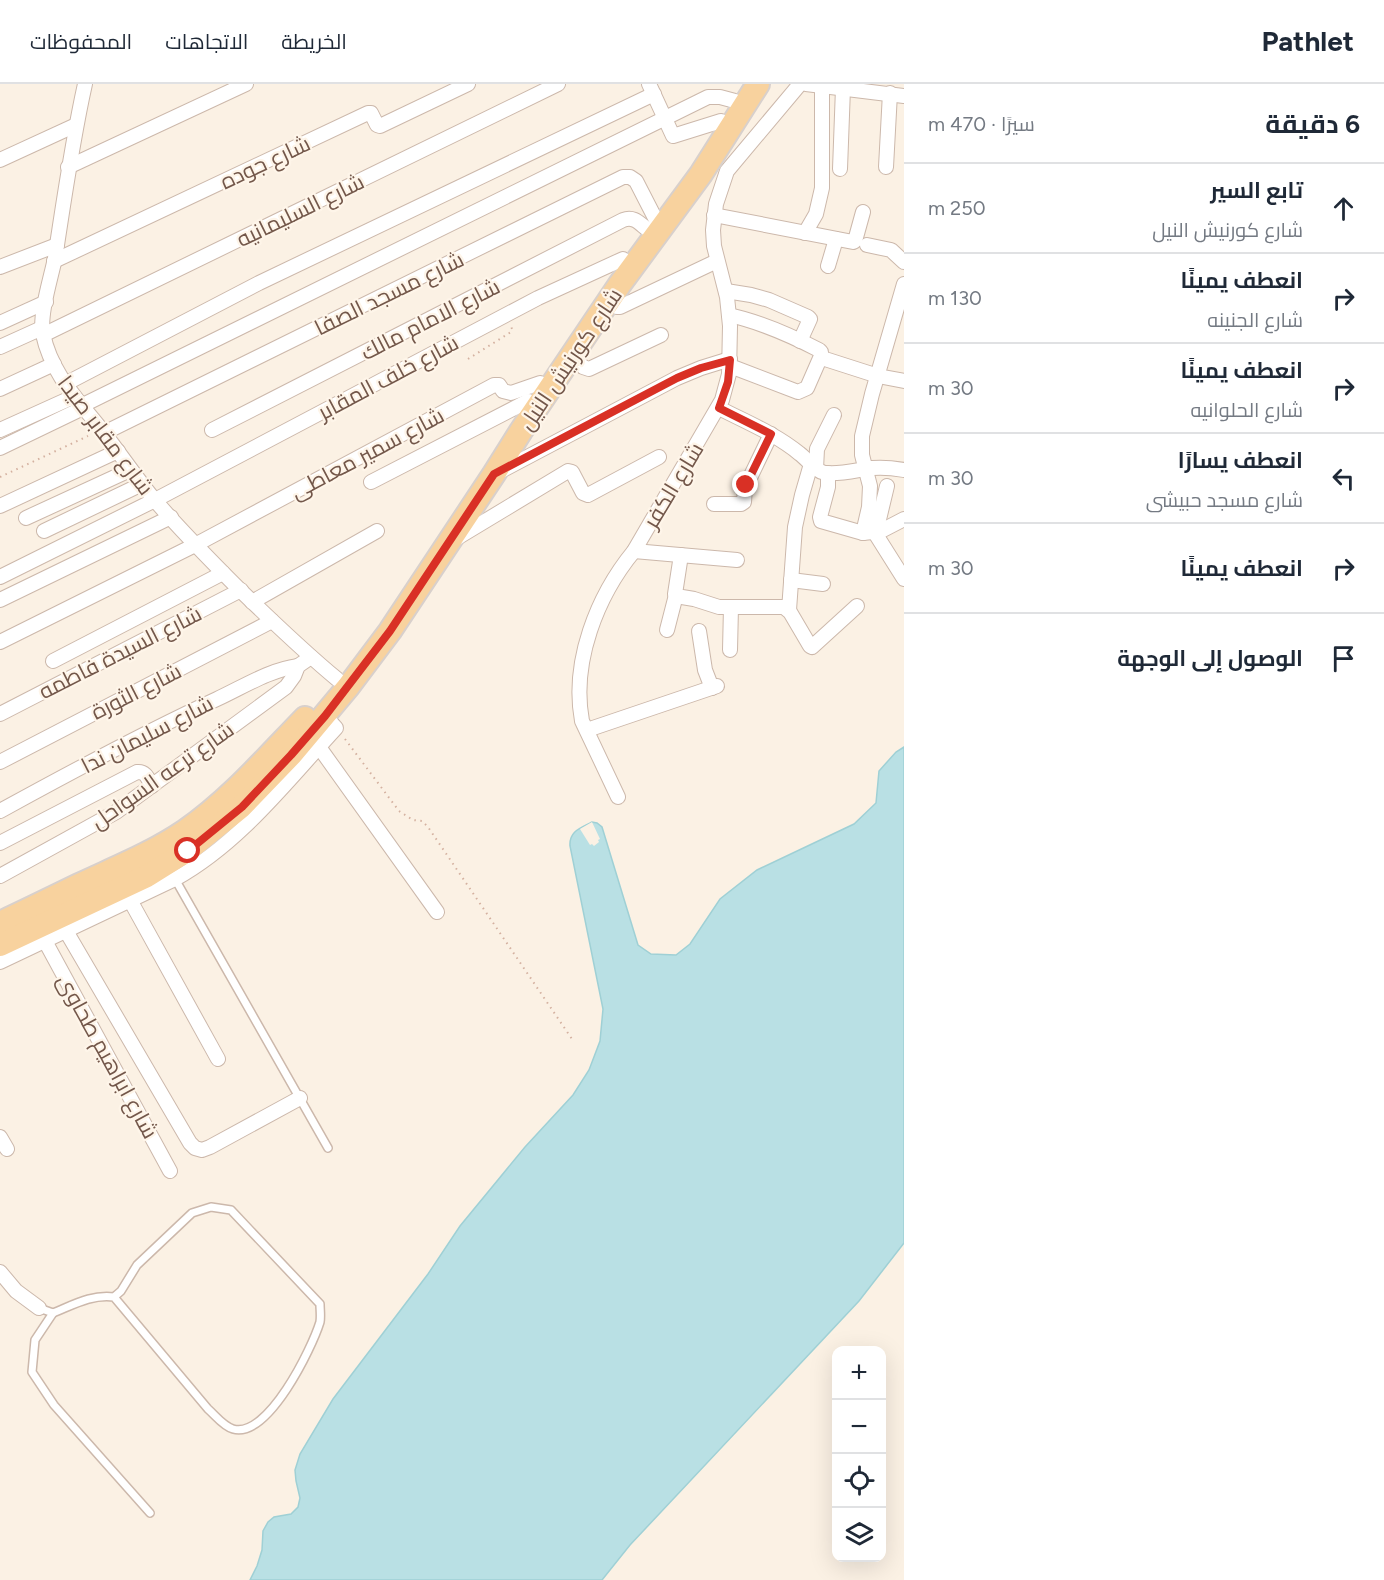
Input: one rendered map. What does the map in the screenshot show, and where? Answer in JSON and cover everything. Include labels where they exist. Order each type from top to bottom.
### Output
[{"type":"main road","name":"شارع كورنيش النيل","points":[[0,923],[162,846],[201,819],[235,801],[331,722],[608,301],[684,199],[758,84]]},
{"type":"main road","name":"شارع كورنيش النيل","points":[[0,945],[157,870],[197,844],[235,801],[337,679],[470,489],[623,259],[651,224],[741,92]]},
{"type":"street","name":"شارع مقابر صيدا","points":[[85,84],[45,302],[43,332],[54,364],[79,404],[103,431],[130,470],[195,545],[272,621],[337,679]]},
{"type":"street","points":[[68,167],[246,84]]},
{"type":"street","name":"شارع جوده","points":[[54,261],[368,113],[372,114],[376,125],[380,126],[468,84]]},
{"type":"street","name":"شارع السليمانيه","points":[[0,347],[43,332],[558,84]]},
{"type":"street","points":[[702,84],[708,98]]},
{"type":"street","name":"شارع الكفر","points":[[618,796],[582,721],[581,675],[588,639],[604,595],[719,408],[728,382],[730,363],[726,291],[717,261],[713,230],[719,194],[727,171],[800,84]]},
{"type":"street","points":[[806,84],[897,95],[886,167]]},
{"type":"street","points":[[806,233],[816,214],[822,188],[822,86]]},
{"type":"street","points":[[840,169],[843,88]]},
{"type":"street","points":[[65,384],[260,283],[651,89],[673,136],[721,121]]},
{"type":"street","points":[[0,448],[79,404],[708,98],[741,92]]},
{"type":"street","points":[[0,160],[76,125]]},
{"type":"street","name":"شارع مسجد الصفا","points":[[103,431],[623,177],[630,177],[636,181],[651,224]]},
{"type":"street","points":[[714,215],[853,242],[863,212]]},
{"type":"street","name":"شارع الامام مالك","points":[[212,430],[623,220],[632,219],[651,224]]},
{"type":"street","points":[[828,266],[836,239]]},
{"type":"street","points":[[0,267],[57,245]]},
{"type":"street","points":[[867,245],[891,250],[904,262]]},
{"type":"street","name":"شارع خلف المقابر","points":[[0,577],[155,500],[537,298],[623,259]]},
{"type":"street","points":[[608,301],[620,307],[717,261]]},
{"type":"street","points":[[904,284],[901,308],[861,436],[870,486],[871,533],[904,579]]},
{"type":"street","points":[[726,291],[769,300],[808,317],[810,319],[800,341]]},
{"type":"street","points":[[0,323],[45,302]]},
{"type":"street","points":[[494,474],[677,378],[701,368],[730,363],[798,392],[807,388],[821,357],[819,350],[762,323],[729,315]]},
{"type":"street","points":[[573,354],[583,367],[589,369],[662,335]]},
{"type":"street","points":[[821,357],[878,376],[904,381]]},
{"type":"street","points":[[0,389],[54,364]]},
{"type":"street","name":"شارع سمير معاطى","points":[[195,545],[494,385],[511,393],[534,392]]},
{"type":"street","points":[[371,482],[534,392]]},
{"type":"street","points":[[0,430],[79,404]]},
{"type":"street","points":[[719,408],[771,434],[818,469],[828,487],[820,520],[871,533],[889,528],[904,519]]},
{"type":"street","points":[[789,610],[795,527],[801,495],[818,469],[817,449],[834,415]]},
{"type":"street","points":[[714,504],[744,502],[745,488],[771,434]]},
{"type":"street","points":[[0,506],[118,452]]},
{"type":"street","points":[[447,543],[568,471],[573,472],[583,493],[588,495],[659,458]]},
{"type":"street","points":[[818,469],[883,467],[904,470]]},
{"type":"street","points":[[26,518],[130,470]]},
{"type":"street","points":[[44,531],[142,484]]},
{"type":"street","points":[[871,533],[887,486]]},
{"type":"street","points":[[0,600],[171,517]]},
{"type":"street","points":[[252,602],[377,531]]},
{"type":"street","points":[[0,642],[195,545]]},
{"type":"street","points":[[630,556],[681,555],[737,560]]},
{"type":"street","points":[[667,630],[681,555]]},
{"type":"street","points":[[53,661],[223,573]]},
{"type":"street","points":[[791,580],[823,584]]},
{"type":"street","name":"شارع السيدة فاطمه","points":[[0,714],[240,590]]},
{"type":"street","points":[[675,595],[719,607],[782,606],[789,610],[812,647],[857,606]]},
{"type":"street","points":[[730,650],[731,607]]},
{"type":"street","name":"شارع الثورة","points":[[0,762],[272,621]]},
{"type":"street","points":[[587,730],[714,687],[703,660],[699,632]]},
{"type":"street","name":"شارع ترعه السواحل","points":[[0,876],[116,812],[286,687],[298,666],[311,657]]},
{"type":"street","name":"شارع سليمان ندا","points":[[0,811],[180,716],[269,674],[298,666]]},
{"type":"street","points":[[0,962],[175,879],[201,863],[254,817],[319,747],[331,722]]},
{"type":"street","points":[[319,747],[437,912]]},
{"type":"street","points":[[0,843],[137,772],[145,773],[152,786]]},
{"type":"street","points":[[130,900],[218,1059]]},
{"type":"street","points":[[66,931],[195,1148],[202,1150],[210,1147],[300,1098]]},
{"type":"street","name":"شارع ابراهيم طحاوى","points":[[45,941],[170,1171]]},
{"type":"street","points":[[0,1272],[16,1291],[39,1308]]},
{"type":"lane","points":[[175,879],[328,1148]]},
{"type":"lane","points":[[114,1297],[121,1291],[137,1265],[192,1213],[211,1207],[231,1209],[320,1304],[321,1319],[311,1348],[293,1379],[272,1410],[252,1426],[235,1430],[224,1424],[208,1408],[114,1297],[89,1299],[54,1313],[35,1340],[32,1372],[54,1405],[150,1513]]},
{"type":"lane","points":[[39,1308],[54,1313]]},
{"type":"path","points":[[468,359],[512,331],[505,315]]},
{"type":"path","points":[[0,477],[103,431]]},
{"type":"path","points":[[331,722],[399,811],[413,820],[422,821],[428,827],[574,1041]]},
{"type":"water","points":[[904,747],[904,1243],[859,1301],[630,1545],[602,1580],[250,1580],[262,1550],[263,1531],[268,1522],[274,1517],[291,1514],[298,1507],[300,1498],[295,1470],[300,1454],[333,1399],[428,1274],[460,1226],[525,1147],[573,1095],[589,1070],[600,1041],[603,1009],[570,846],[574,833],[592,822],[602,827],[638,945],[651,954],[676,955],[690,944],[720,899],[757,870],[854,824],[876,803],[879,771],[896,752]]},
{"type":"pier","points":[[592,822],[600,839],[594,846],[590,845],[580,829]]},
{"type":"route","points":[[188,851],[242,807],[325,716],[390,631],[494,474],[677,378],[730,360],[726,392],[719,408],[771,434],[746,485]]}]
